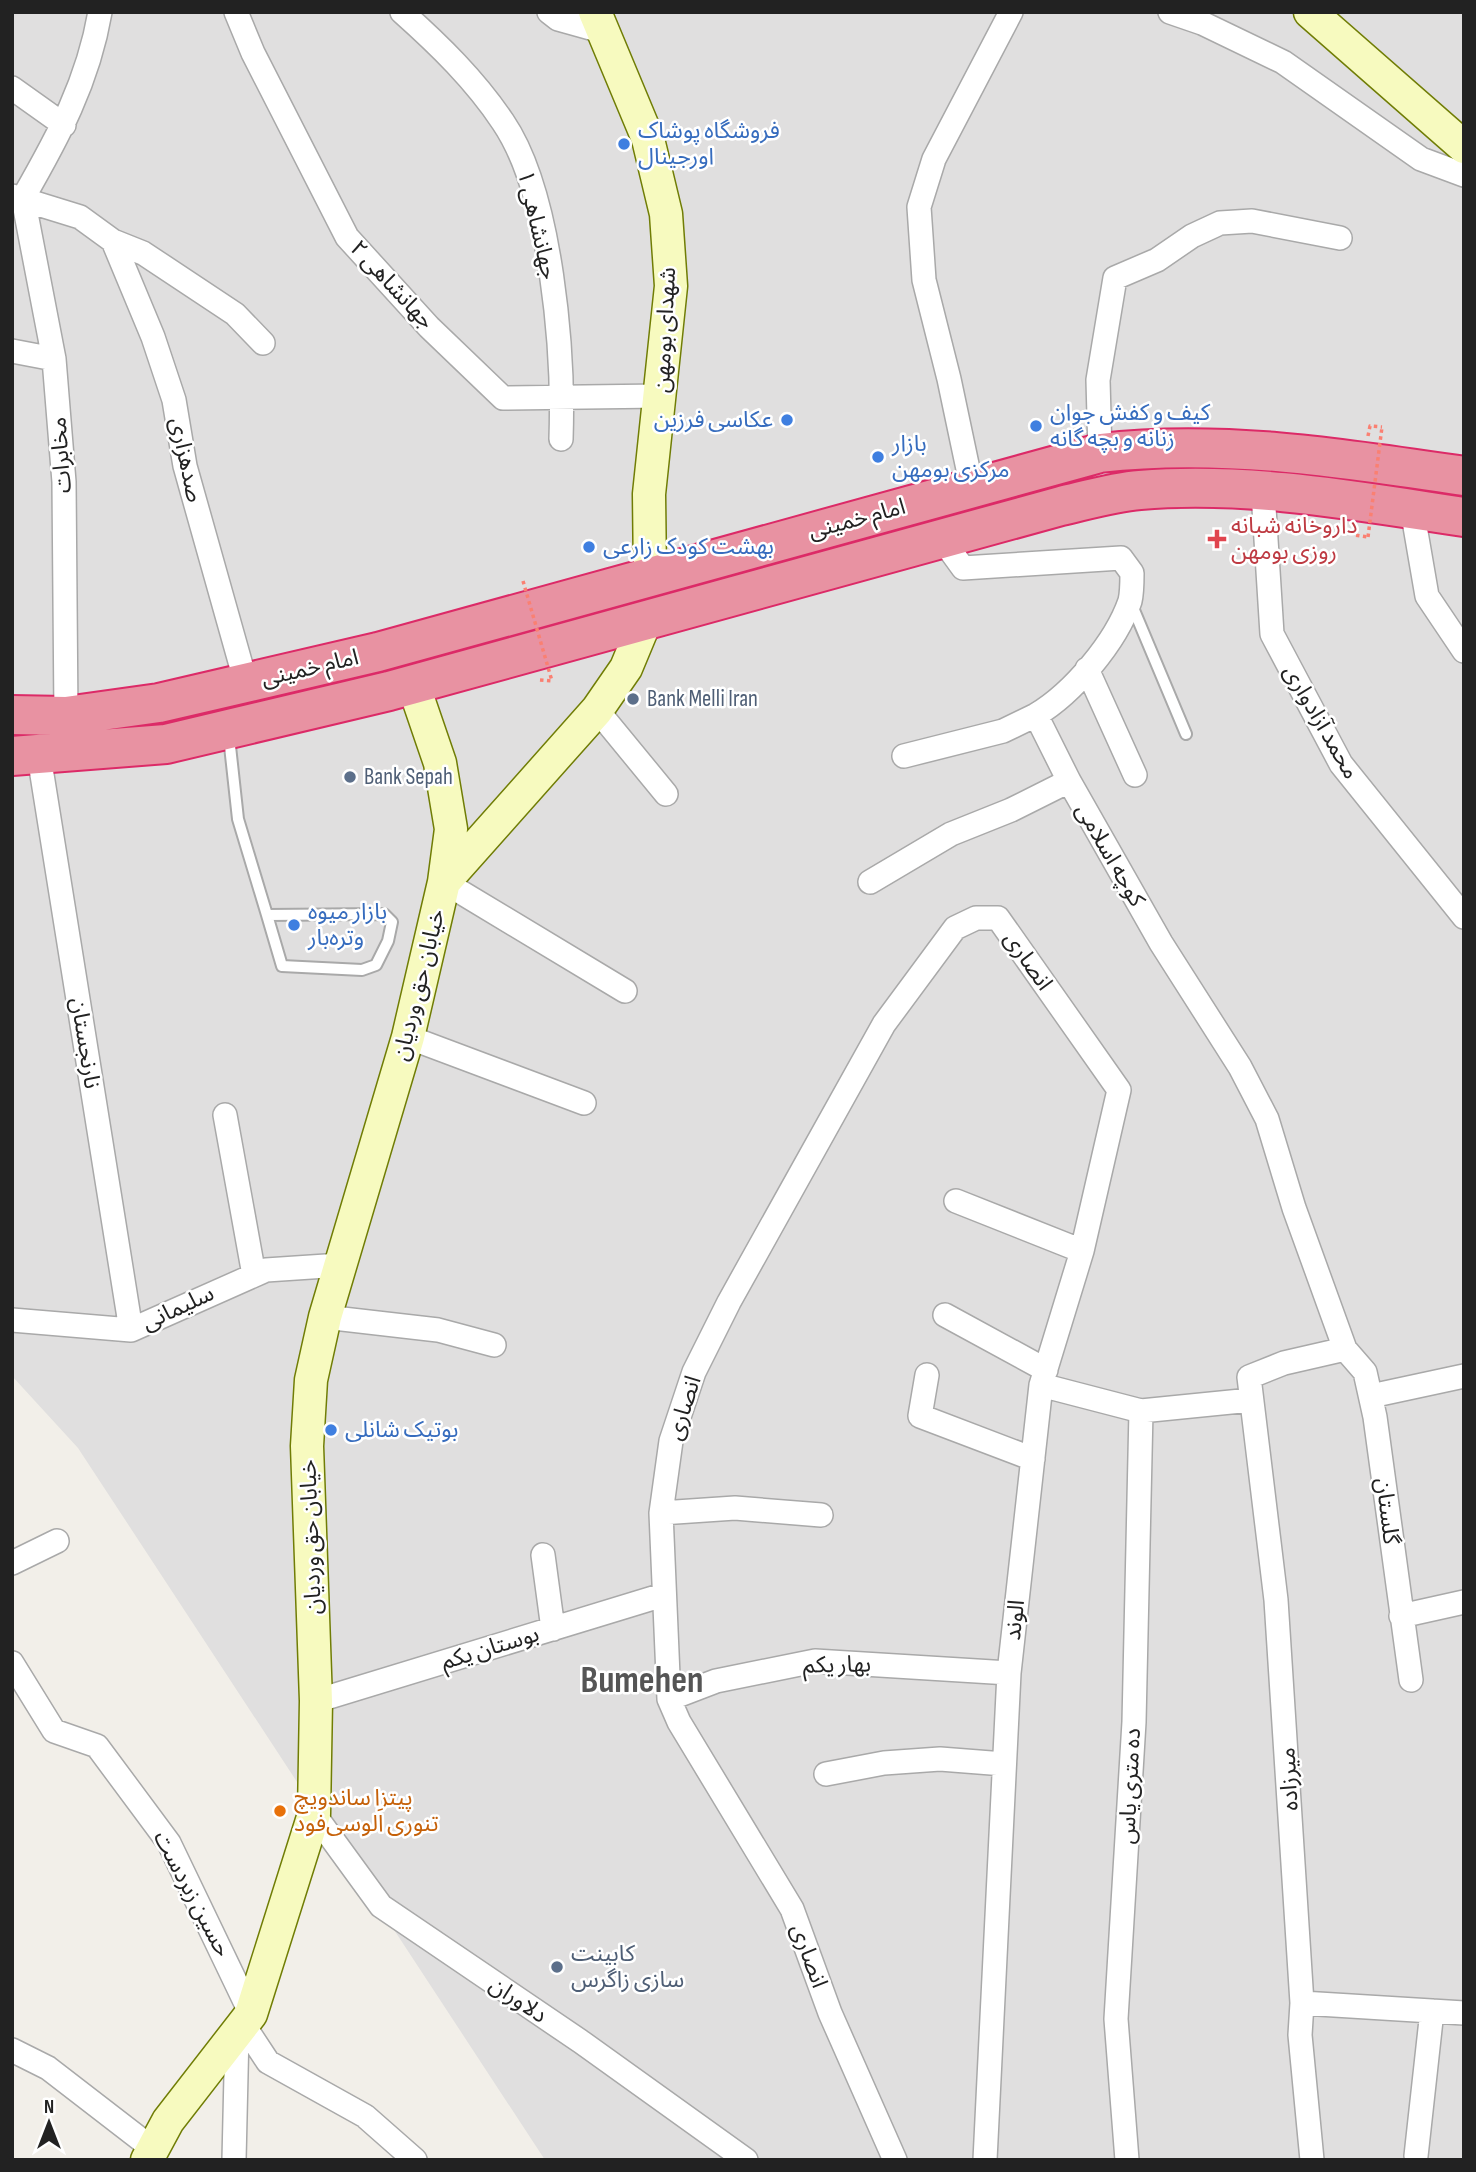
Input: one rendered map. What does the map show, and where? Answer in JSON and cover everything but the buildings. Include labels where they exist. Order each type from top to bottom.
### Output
[{"type":"highway","name":"امام خمینی","points":[[12,715],[66,716],[159,703],[378,652],[1100,453],[1210,447],[1362,461],[1464,476]]},
{"type":"highway","name":"امام خمینی","points":[[26,756],[166,744],[413,684],[1061,506],[1138,490],[1209,488],[1263,492],[1464,517]]},
{"type":"main road","points":[[1310,12],[1464,147]]},
{"type":"main road","name":"شهدای بومهن","points":[[598,22],[648,139],[666,214],[671,286],[649,494],[650,576]]},
{"type":"main road","points":[[444,882],[597,710],[626,668],[646,620]]},
{"type":"main road","name":"خیابان حق وردیان","points":[[150,2154],[168,2121],[244,2023],[314,1814],[316,1701],[307,1446],[311,1380],[325,1317],[408,1037],[444,882],[450,829],[440,763],[413,684]]},
{"type":"street","points":[[100,12],[93,54],[64,125],[18,197],[80,217],[113,241],[143,253],[235,314],[263,343]]},
{"type":"street","name":"جهانشاهی ۲","points":[[236,12],[253,53],[348,237],[429,327],[503,398],[661,396]]},
{"type":"street","name":"جهانشاهی ۱","points":[[402,12],[438,44],[480,92],[505,124],[527,170],[540,215],[555,311],[563,398],[561,439]]},
{"type":"street","points":[[549,12],[558,19],[598,22]]},
{"type":"street","points":[[972,488],[924,280],[919,207],[934,159],[1011,12]]},
{"type":"street","points":[[1170,12],[1202,23],[1283,62],[1421,159],[1464,174]]},
{"type":"street","points":[[12,88],[64,125]]},
{"type":"street","name":"مخابرات","points":[[18,197],[54,359],[64,482],[66,716]]},
{"type":"street","points":[[1100,453],[1098,380],[1115,278],[1157,260],[1192,236],[1220,223],[1252,221],[1340,238]]},
{"type":"street","name":"صدهزاری","points":[[113,241],[153,337],[174,400],[185,466],[246,683]]},
{"type":"street","points":[[12,351],[54,359]]},
{"type":"street","name":"محمد آزادواری","points":[[1263,492],[1271,621],[1278,646],[1341,764],[1464,917]]},
{"type":"street","points":[[1412,509],[1427,596],[1464,651]]},
{"type":"street","points":[[904,756],[1003,731],[1056,703],[1104,649],[1130,600],[1132,573],[1121,558],[963,568],[942,539]]},
{"type":"street","points":[[1087,668],[1135,775]]},
{"type":"street","points":[[597,710],[666,794]]},
{"type":"street","name":"کوچه اسلامی","points":[[1036,715],[1069,781],[1161,943],[1240,1067],[1267,1119],[1294,1208],[1345,1349]]},
{"type":"street","name":"نارنجستان","points":[[26,756],[131,1330]]},
{"type":"street","points":[[870,882],[951,834],[1011,810],[1069,781]]},
{"type":"street","points":[[444,882],[625,991]]},
{"type":"street","name":"انصاری","points":[[895,2160],[830,2013],[792,1909],[678,1722],[669,1699],[661,1513],[671,1441],[694,1372],[729,1302],[884,1024],[955,928],[976,918],[998,918],[1119,1090]]},
{"type":"street","points":[[408,1037],[584,1103]]},
{"type":"street","name":"الوند","points":[[985,2160],[1009,1673],[1043,1378],[1082,1251],[1119,1090]]},
{"type":"street","points":[[225,1115],[254,1275]]},
{"type":"street","points":[[956,1201],[1082,1251]]},
{"type":"street","name":"سلیمانی","points":[[13,1318],[131,1330],[266,1270],[341,1265]]},
{"type":"street","points":[[945,1315],[1043,1378],[1141,1411],[1251,1400],[1249,1377],[1284,1363],[1345,1349]]},
{"type":"street","points":[[325,1317],[438,1330],[494,1345]]},
{"type":"street","name":"گلستان","points":[[1345,1349],[1365,1371],[1371,1396],[1411,1680]]},
{"type":"street","points":[[927,1375],[920,1416],[1033,1459]]},
{"type":"street","points":[[1371,1396],[1464,1376]]},
{"type":"street","name":"میرزاده","points":[[1251,1400],[1276,1600],[1301,2003],[1300,2035],[1312,2160]]},
{"type":"street","name":"ده متری یاس","points":[[1127,2160],[1116,2019],[1135,1722],[1141,1411]]},
{"type":"street","points":[[661,1513],[735,1508],[821,1515]]},
{"type":"street","points":[[12,1563],[57,1541]]},
{"type":"street","points":[[543,1555],[552,1629]]},
{"type":"street","name":"بوستان یکم","points":[[316,1701],[663,1595]]},
{"type":"street","points":[[1401,1616],[1464,1602]]},
{"type":"street","name":"بهار یکم","points":[[669,1699],[716,1682],[815,1661],[1009,1673]]},
{"type":"street","name":"حسین زبردست","points":[[12,1663],[54,1731],[97,1746],[169,1843],[244,2023],[268,2062],[365,2116],[415,2160]]},
{"type":"street","points":[[826,1774],[884,1763],[940,1759],[1004,1764]]},
{"type":"street","name":"دلاوران","points":[[314,1814],[381,1906],[580,2041],[746,2160]]},
{"type":"street","points":[[1301,2003],[1464,2013]]},
{"type":"street","points":[[1416,2156],[1432,2011]]},
{"type":"street","points":[[234,2160],[244,2023]]},
{"type":"street","points":[[12,2049],[48,2068],[150,2154]]},
{"type":"lane","points":[[1130,600],[1186,734]]},
{"type":"lane","points":[[228,729],[238,819],[282,966],[362,970],[376,965],[388,941],[392,922],[384,914],[267,915]]},
{"type":"path","points":[[1355,535],[1368,537],[1382,427],[1370,426]]},
{"type":"path","points":[[523,581],[552,681],[538,680]]},
{"type":"shaded area","points":[[12,12],[1464,12],[1464,2160],[545,2160],[78,1448],[12,1376]]},
{"type":"place","name":"فروشگاه پوشاک اورجینال","points":[[624,144]]},
{"type":"place","name":"عکاسی فرزین","points":[[787,420]]},
{"type":"place","name":"کیف و کفش جوان زنانه و بچه گانه","points":[[1036,426]]},
{"type":"place","name":"بازار مرکزی بومهن","points":[[878,457]]},
{"type":"place","name":"داروخانه شبانه روزی بومهن","points":[[1217,539]]},
{"type":"place","name":"بهشت کودک زارعی","points":[[589,547]]},
{"type":"place","name":"Bank Melli Iran","points":[[633,699]]},
{"type":"place","name":"Bank Sepah","points":[[350,777]]},
{"type":"place","name":"بازار میوه وتره‌بار","points":[[294,925]]},
{"type":"place","name":"بوتیک شانلی","points":[[331,1430]]},
{"type":"place","name":"پیتزا ساندویچ تنوری اَلوسی‌‌فود","points":[[280,1811]]},
{"type":"place","name":"کابینت سازی زاگرس","points":[[557,1967]]},
{"type":"district","name":"Bumehen","points":[[642,1681]]}]
